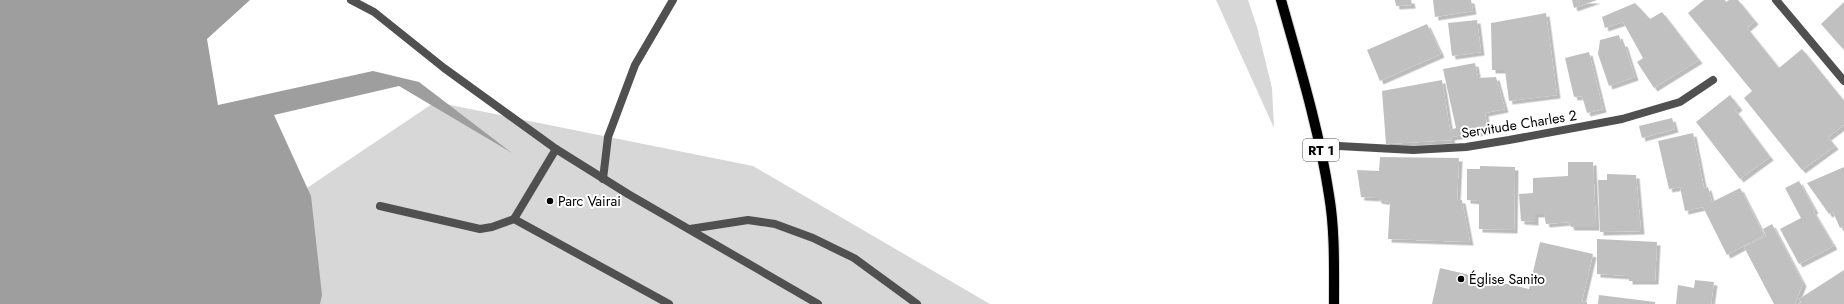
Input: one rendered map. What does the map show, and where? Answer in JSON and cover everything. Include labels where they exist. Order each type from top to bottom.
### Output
[{"type":"main road","name":"RT 1","points":[[1281,0],[1320,146],[1330,196],[1334,266],[1334,304]]},
{"type":"street","points":[[351,0],[374,12],[444,68],[556,149],[603,179],[818,304]]},
{"type":"street","points":[[603,179],[608,137],[635,65],[673,0]]},
{"type":"street","points":[[1776,0],[1844,81]]},
{"type":"street","name":"Servitude Charles 2","points":[[1320,146],[1413,150],[1466,147],[1509,140],[1622,119],[1680,102],[1713,80]]},
{"type":"street","points":[[380,206],[480,229],[492,227],[514,219],[556,149]]},
{"type":"street","points":[[514,219],[669,304]]},
{"type":"street","points":[[690,229],[748,220],[775,224],[813,238],[854,258],[917,304]]},
{"type":"shaded area","points":[[0,0],[250,0],[207,39],[218,105],[373,71],[419,82],[512,153],[399,86],[274,115],[311,196],[322,295],[320,304],[0,304]]},
{"type":"shaded area","points":[[1216,0],[1248,0],[1257,27],[1272,88],[1274,128]]},
{"type":"shaded area","name":"Parc Vairai","points":[[435,102],[753,166],[990,304],[174,304],[237,235]]},
{"type":"building","points":[[1395,0],[1411,0],[1412,5],[1396,6]]},
{"type":"building","points":[[1433,0],[1471,0],[1473,11],[1435,17]]},
{"type":"building","points":[[1572,0],[1597,0],[1574,8]]},
{"type":"building","points":[[1704,0],[1725,0],[1726,2],[1729,0],[1738,0],[1755,21],[1747,28],[1779,68],[1802,49],[1844,101],[1844,125],[1828,137],[1835,146],[1802,170],[1744,98],[1752,91],[1688,13]]},
{"type":"building","points":[[1844,2],[1844,50],[1821,24]]},
{"type":"building","points":[[1635,3],[1650,19],[1662,12],[1699,60],[1654,88],[1637,62],[1643,58],[1623,22],[1605,28],[1602,17]]},
{"type":"building","points":[[1546,13],[1557,95],[1509,101],[1505,70],[1492,70],[1491,23]]},
{"type":"building","points":[[1477,20],[1481,52],[1452,56],[1448,23]]},
{"type":"building","points":[[1427,24],[1441,54],[1380,81],[1367,50]]},
{"type":"building","points":[[1619,35],[1621,43],[1624,43],[1635,77],[1609,86],[1598,54],[1600,40]]},
{"type":"building","points":[[1589,52],[1603,109],[1587,113],[1582,96],[1574,97],[1565,58]]},
{"type":"building","points":[[1475,63],[1478,78],[1496,77],[1505,109],[1485,113],[1488,131],[1451,137],[1452,140],[1386,144],[1382,91],[1442,80],[1450,130],[1456,128],[1443,69]]},
{"type":"building","points":[[1730,95],[1739,107],[1735,110],[1770,157],[1740,179],[1696,122]]},
{"type":"building","points":[[1672,118],[1675,129],[1642,138],[1639,126]]},
{"type":"building","points":[[1693,133],[1704,188],[1708,187],[1712,202],[1740,188],[1764,235],[1727,255],[1703,207],[1685,211],[1680,187],[1669,189],[1658,141]]},
{"type":"building","points":[[1380,157],[1459,158],[1457,200],[1462,200],[1470,242],[1388,239],[1390,202],[1378,200],[1378,198],[1361,197],[1357,170],[1379,171]]},
{"type":"building","points":[[1568,162],[1593,162],[1596,227],[1571,227],[1569,222],[1546,224],[1544,214],[1535,214],[1535,222],[1521,221],[1519,194],[1533,193],[1533,178],[1568,176]]},
{"type":"building","points":[[1480,166],[1515,167],[1514,230],[1479,229],[1479,201],[1467,200],[1467,169],[1480,169]]},
{"type":"building","points":[[1844,167],[1844,226],[1840,228],[1833,212],[1829,214],[1807,183]]},
{"type":"building","points":[[1607,174],[1636,175],[1641,231],[1600,232],[1598,180],[1607,180]]},
{"type":"building","points":[[1799,181],[1815,210],[1813,211],[1834,246],[1799,264],[1780,229],[1801,218],[1785,188]]},
{"type":"building","points":[[1772,224],[1803,283],[1795,304],[1774,304],[1744,247],[1766,236],[1763,229]]},
{"type":"building","points":[[1597,239],[1657,242],[1655,281],[1629,281],[1629,276],[1597,274]]},
{"type":"building","points":[[1540,242],[1593,254],[1582,301],[1587,302],[1587,304],[1432,304],[1440,268],[1529,289]]},
{"type":"building","points":[[1844,270],[1844,304],[1798,304],[1801,302],[1799,299]]},
{"type":"building","points":[[1695,280],[1714,282],[1711,304],[1676,304],[1678,285],[1694,288]]},
{"type":"building","points":[[1599,295],[1655,302],[1655,304],[1598,304]]},
{"type":"place","name":"Parc Vairai","points":[[550,201]]},
{"type":"place","name":"Église Sanito","points":[[1461,279]]}]
